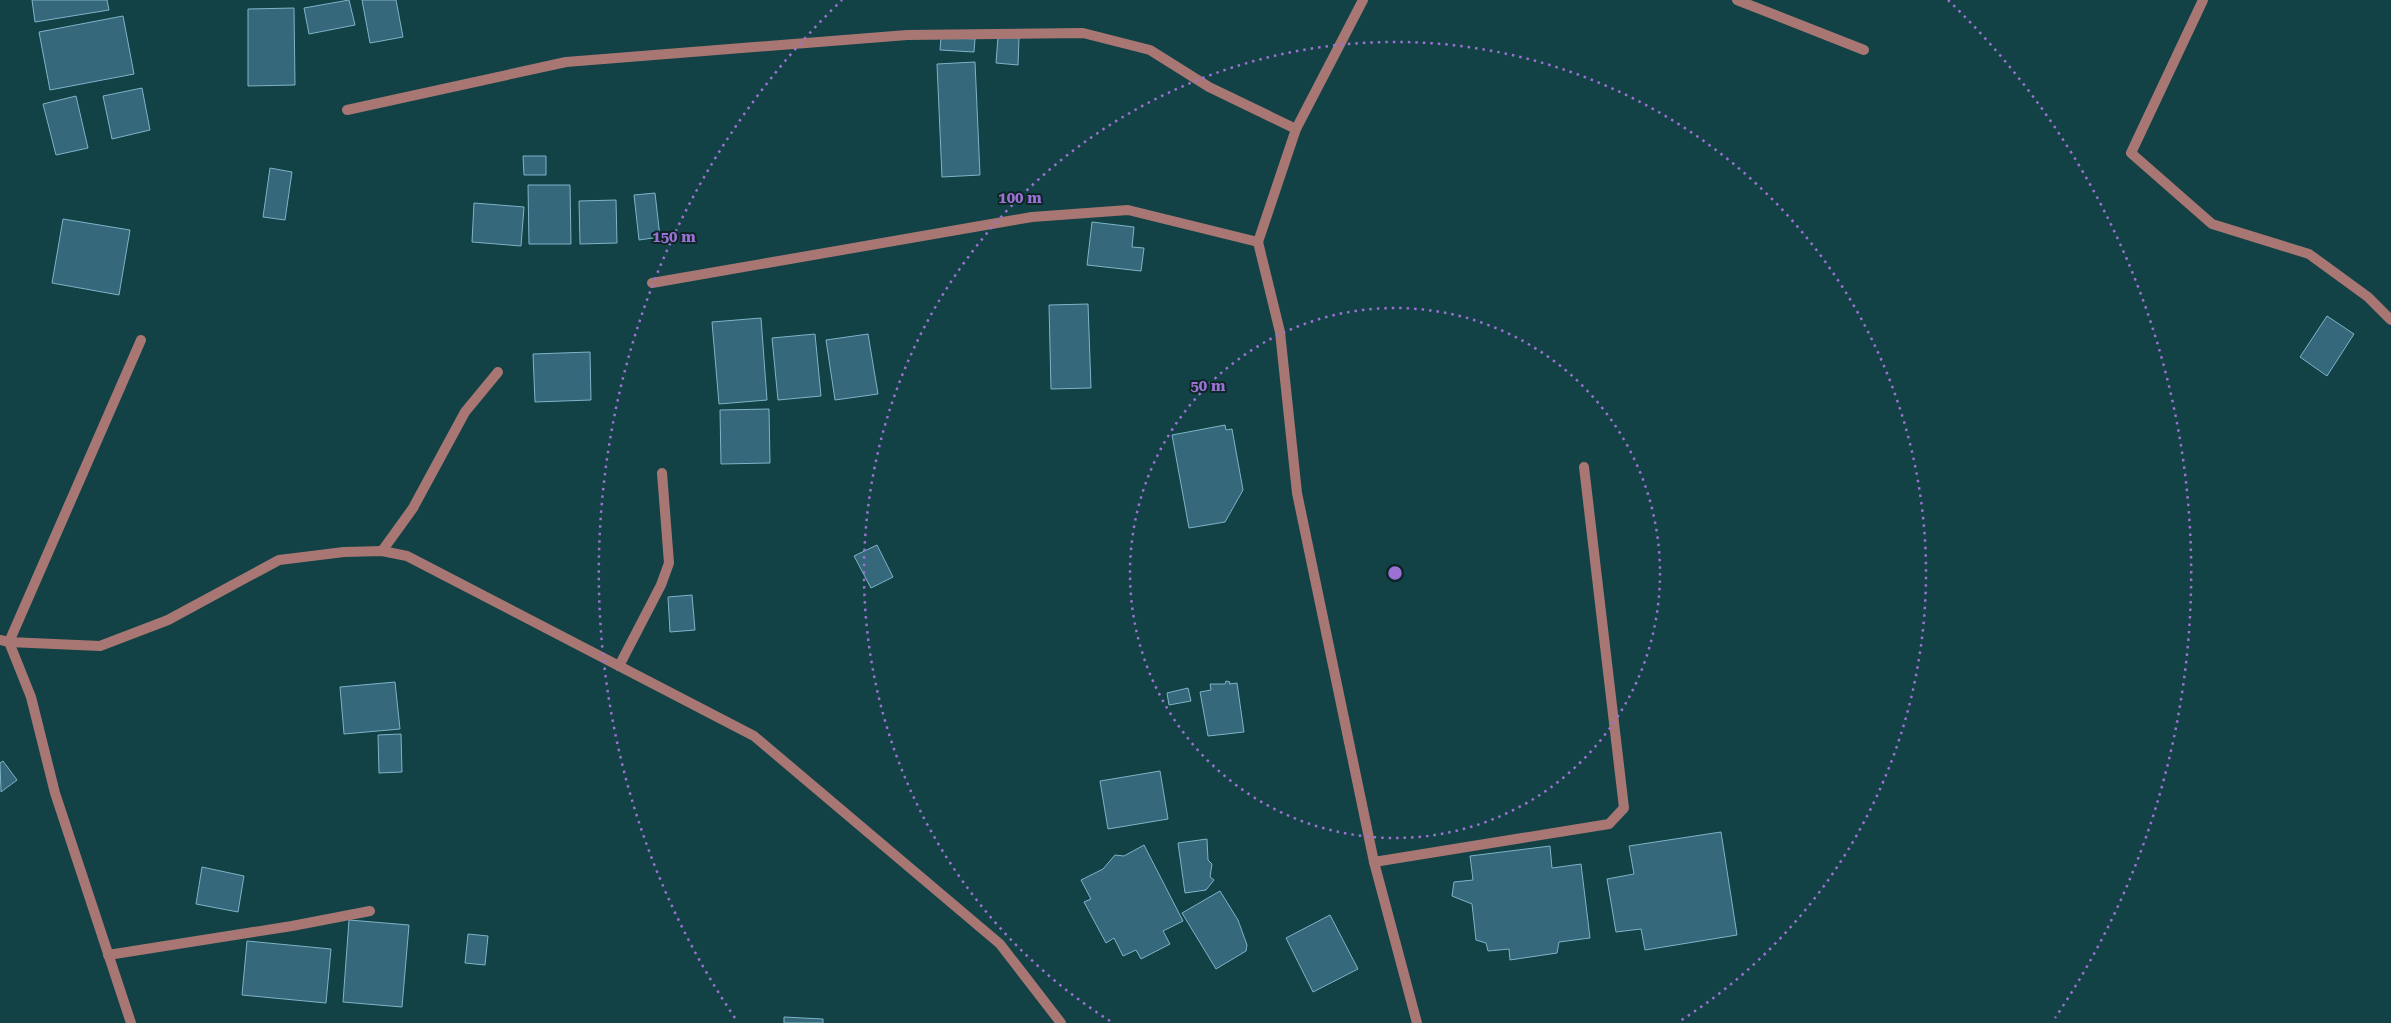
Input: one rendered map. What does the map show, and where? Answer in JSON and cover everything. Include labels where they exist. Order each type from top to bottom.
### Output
[{"type":"street","points":[[1363,0],[1296,129],[1258,242],[1280,332],[1296,493],[1374,862],[1417,1023]]},
{"type":"street","points":[[1736,0],[1864,50]]},
{"type":"street","points":[[2203,0],[2131,153],[2212,224],[2309,254],[2368,297],[2391,320]]},
{"type":"street","points":[[347,110],[566,62],[907,35],[1083,33],[1150,50],[1209,87],[1296,129]]},
{"type":"street","points":[[652,283],[1032,217],[1128,210],[1258,242]]},
{"type":"street","points":[[4,641],[141,340]]},
{"type":"street","points":[[382,551],[413,508],[465,412],[498,372]]},
{"type":"street","points":[[1374,862],[1609,824],[1624,808],[1584,467]]},
{"type":"street","points":[[619,666],[661,585],[669,563],[662,473]]},
{"type":"street","points":[[4,641],[100,646],[168,620],[278,560],[344,552],[382,551],[407,556],[754,736],[1000,944],[1061,1023]]},
{"type":"street","points":[[4,641],[31,697],[55,793],[131,1023]]},
{"type":"street","points":[[108,955],[292,926],[370,911]]},
{"type":"building","points":[[32,0],[107,0],[109,10],[35,22]]},
{"type":"building","points":[[349,0],[355,25],[309,34],[304,8]]},
{"type":"building","points":[[362,0],[396,0],[403,37],[370,43]]},
{"type":"building","points":[[294,8],[295,85],[248,86],[248,9]]},
{"type":"building","points":[[123,16],[134,74],[50,90],[39,32]]},
{"type":"building","points":[[941,37],[975,39],[974,52],[940,50]]},
{"type":"building","points":[[998,37],[1019,38],[1018,65],[996,63]]},
{"type":"building","points":[[975,62],[980,175],[942,177],[937,64]]},
{"type":"building","points":[[142,88],[150,130],[112,139],[103,96]]},
{"type":"building","points":[[76,96],[88,148],[56,155],[43,104]]},
{"type":"building","points":[[523,156],[546,156],[546,175],[524,175]]},
{"type":"building","points":[[270,168],[292,172],[285,220],[263,217]]},
{"type":"building","points":[[528,185],[570,185],[571,244],[529,244]]},
{"type":"building","points":[[655,193],[660,237],[639,240],[634,195]]},
{"type":"building","points":[[616,200],[617,243],[580,244],[579,201]]},
{"type":"building","points":[[474,203],[524,207],[521,246],[472,242]]},
{"type":"building","points":[[63,219],[130,230],[119,295],[52,283]]},
{"type":"building","points":[[1092,222],[1134,227],[1132,247],[1144,248],[1141,271],[1087,265]]},
{"type":"building","points":[[1088,304],[1091,388],[1051,389],[1049,305]]},
{"type":"building","points":[[2327,316],[2354,334],[2327,376],[2300,357]]},
{"type":"building","points":[[761,318],[767,400],[719,404],[712,322]]},
{"type":"building","points":[[815,334],[821,396],[778,400],[772,338]]},
{"type":"building","points":[[868,334],[878,394],[835,400],[826,340]]},
{"type":"building","points":[[590,352],[591,400],[535,402],[533,354]]},
{"type":"building","points":[[769,409],[770,463],[721,464],[720,410]]},
{"type":"building","points":[[1225,425],[1226,430],[1232,429],[1243,490],[1225,522],[1189,528],[1172,435]]},
{"type":"building","points":[[877,545],[893,577],[871,588],[854,556]]},
{"type":"building","points":[[692,595],[695,630],[670,632],[668,597]]},
{"type":"building","points":[[1226,681],[1230,682],[1229,684],[1237,683],[1244,732],[1208,736],[1200,692],[1211,690],[1210,684],[1225,684]]},
{"type":"building","points":[[395,682],[400,729],[344,734],[340,687]]},
{"type":"building","points":[[1188,688],[1191,701],[1169,705],[1167,693]]},
{"type":"building","points":[[401,734],[402,772],[379,773],[378,735]]},
{"type":"building","points":[[3,761],[17,780],[1,792],[0,763]]},
{"type":"building","points":[[1160,771],[1168,819],[1108,829],[1100,781]]},
{"type":"building","points":[[1721,832],[1737,935],[1645,950],[1641,929],[1616,932],[1607,879],[1634,874],[1629,846]]},
{"type":"building","points":[[1207,839],[1208,860],[1212,864],[1210,877],[1214,880],[1206,890],[1185,893],[1178,843]]},
{"type":"building","points":[[1144,845],[1183,921],[1163,931],[1170,944],[1141,959],[1136,950],[1123,956],[1114,938],[1106,943],[1084,902],[1091,899],[1081,880],[1103,869],[1115,855],[1124,856]]},
{"type":"building","points":[[1550,846],[1552,868],[1581,864],[1590,938],[1559,942],[1557,953],[1510,960],[1509,949],[1488,951],[1486,943],[1476,940],[1472,904],[1452,896],[1454,882],[1473,880],[1470,856]]},
{"type":"building","points":[[202,867],[244,876],[238,912],[196,904]]},
{"type":"building","points":[[1220,891],[1238,920],[1247,945],[1246,951],[1216,969],[1182,913]]},
{"type":"building","points":[[1330,915],[1358,969],[1313,992],[1286,938]]},
{"type":"building","points":[[349,920],[409,925],[402,1007],[343,1002]]},
{"type":"building","points":[[468,934],[488,936],[485,965],[465,963]]},
{"type":"building","points":[[247,941],[331,949],[326,1003],[242,995]]},
{"type":"building","points":[[784,1017],[823,1019],[823,1023],[784,1023]]}]
